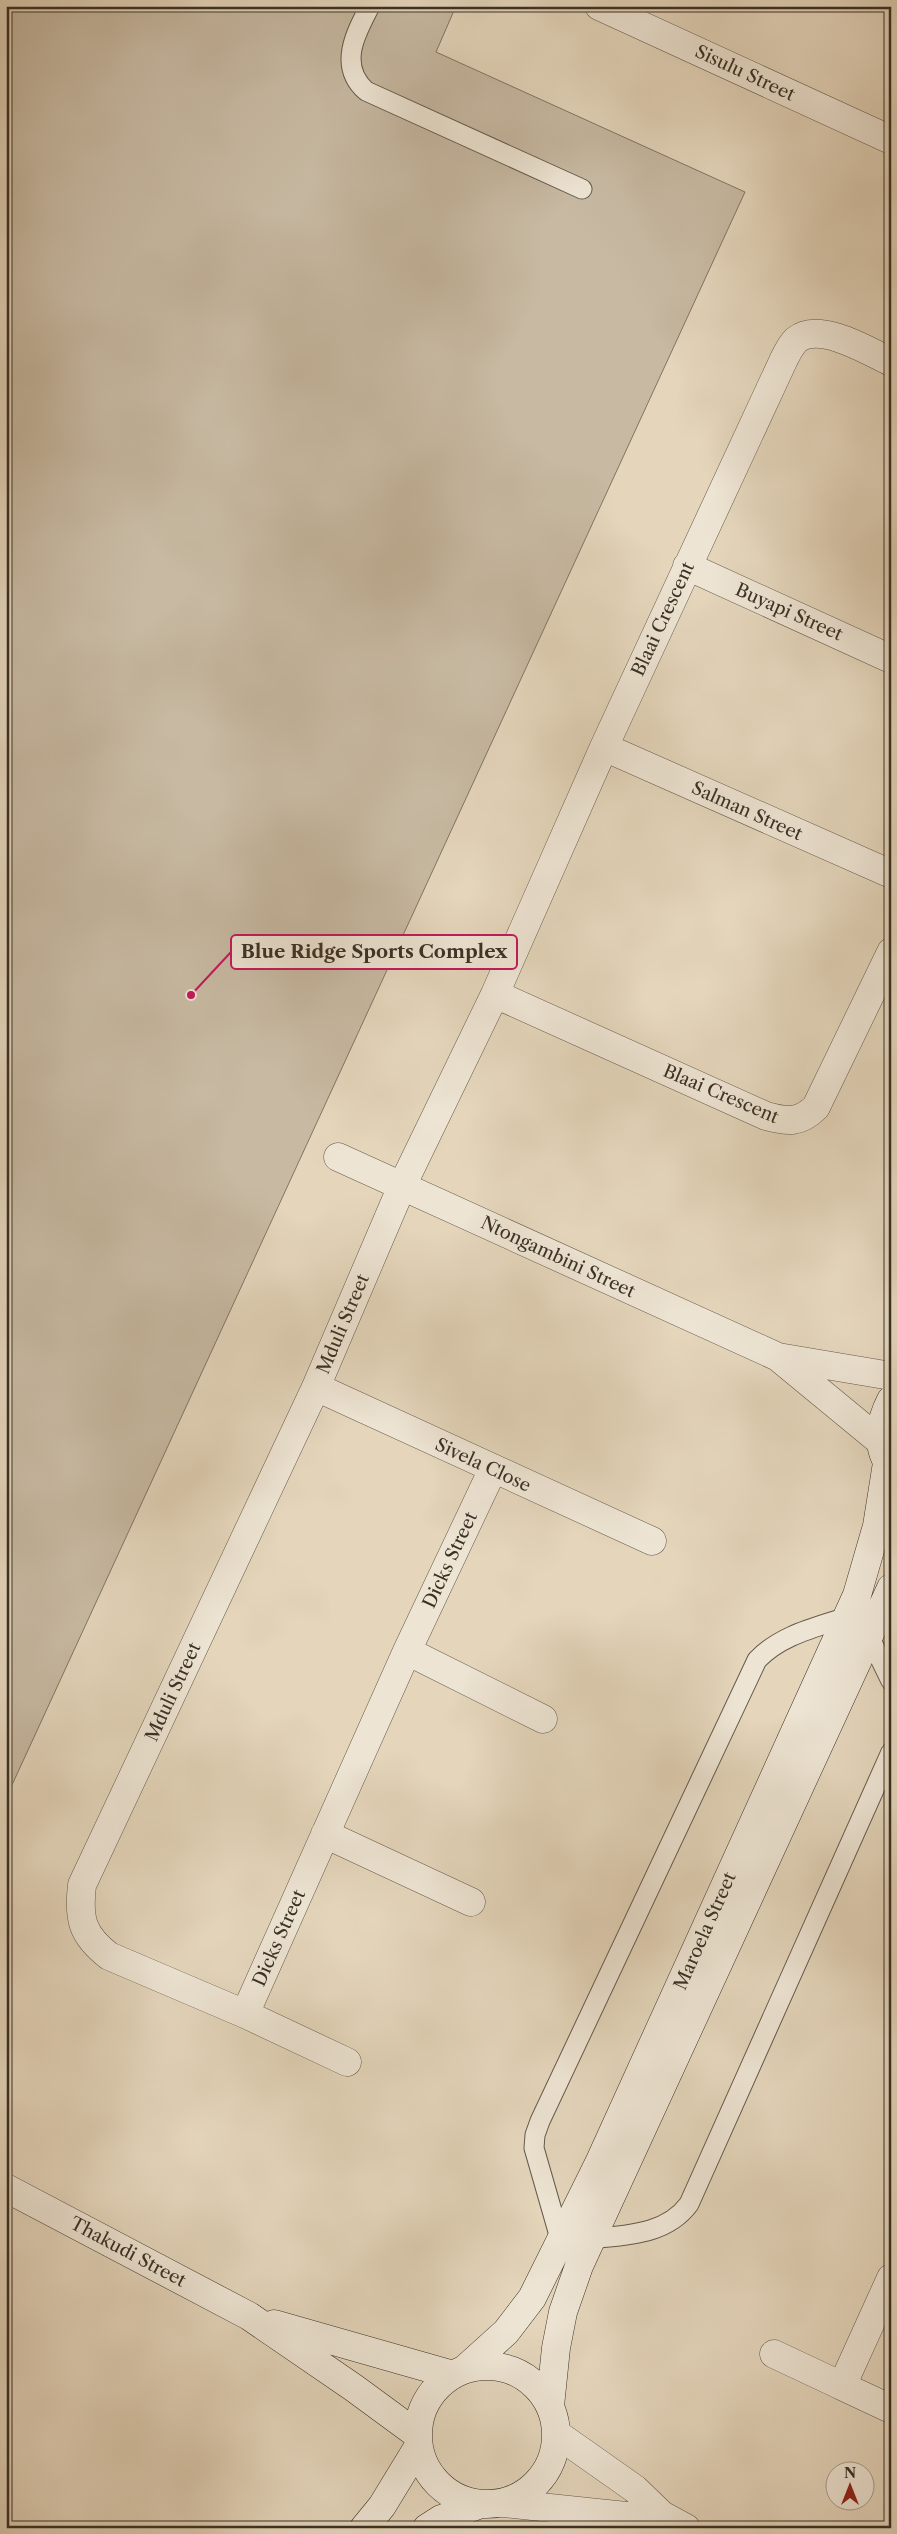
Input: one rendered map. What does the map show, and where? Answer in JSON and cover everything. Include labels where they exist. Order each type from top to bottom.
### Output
[{"type":"street","name":"Sisulu Street","points":[[599,6],[891,140]]},
{"type":"street","name":"Blaai Crescent","points":[[402,1186],[495,994],[604,747],[784,360],[796,340],[814,334],[828,334],[891,362]]},
{"type":"street","name":"Buyapi Street","points":[[687,566],[891,659]]},
{"type":"street","name":"Salman Street","points":[[604,747],[891,874]]},
{"type":"street","name":"Blaai Crescent","points":[[495,994],[766,1116],[786,1122],[799,1120],[816,1107],[891,952]]},
{"type":"street","name":"Ntongambini Street","points":[[338,1157],[778,1357],[891,1376]]},
{"type":"street","name":"Mduli Street","points":[[347,2062],[245,2014],[109,1956],[93,1943],[83,1927],[80,1899],[82,1885],[316,1387],[402,1186]]},
{"type":"street","name":"Ntongambini Street","points":[[778,1357],[886,1457]]},
{"type":"street","name":"Sivela Close","points":[[316,1387],[652,1541]]},
{"type":"street","name":"Maroela Street","points":[[459,2372],[506,2332],[532,2298],[561,2242],[599,2163],[847,1617],[866,1567],[876,1526],[886,1457],[882,1418],[891,1400]]},
{"type":"street","name":"Dicks Street","points":[[245,2014],[407,1651],[493,1469]]},
{"type":"street","name":"Maroela Street","points":[[550,2406],[556,2348],[563,2312],[591,2238],[868,1634],[891,1588]]},
{"type":"street","points":[[407,1651],[544,1720]]},
{"type":"street","points":[[325,1834],[471,1902]]},
{"type":"street","name":"Thakudi Street","points":[[6,2188],[249,2316],[354,2388],[418,2441]]},
{"type":"street","points":[[842,2386],[891,2278]]},
{"type":"street","name":"Thakudi Street","points":[[249,2316],[371,2354],[459,2372]]},
{"type":"street","points":[[774,2354],[891,2409]]},
{"type":"street","points":[[427,2528],[441,2519],[492,2504],[524,2494],[541,2479],[552,2459],[557,2434],[550,2406],[545,2395],[528,2378],[507,2368],[484,2364],[459,2372],[440,2382],[425,2401],[418,2424],[418,2441],[426,2469],[440,2487],[459,2499],[492,2504],[626,2516],[675,2523]]},
{"type":"street","points":[[557,2434],[635,2489],[675,2523]]},
{"type":"street","points":[[364,2528],[382,2506],[418,2441]]},
{"type":"lane","points":[[370,6],[357,31],[351,60],[351,70],[357,83],[366,91],[582,189]]},
{"type":"lane","points":[[561,2242],[534,2148],[535,2135],[540,2121],[757,1660],[767,1649],[782,1639],[847,1617]]},
{"type":"lane","points":[[868,1634],[891,1681]]},
{"type":"lane","points":[[591,2238],[625,2236],[654,2229],[680,2217],[689,2204],[891,1752]]},
{"type":"shaded area","points":[[6,6],[456,6],[436,52],[745,192],[6,1798]]},
{"type":"place","name":"Blue Ridge Sports Complex","points":[[191,995]]}]
